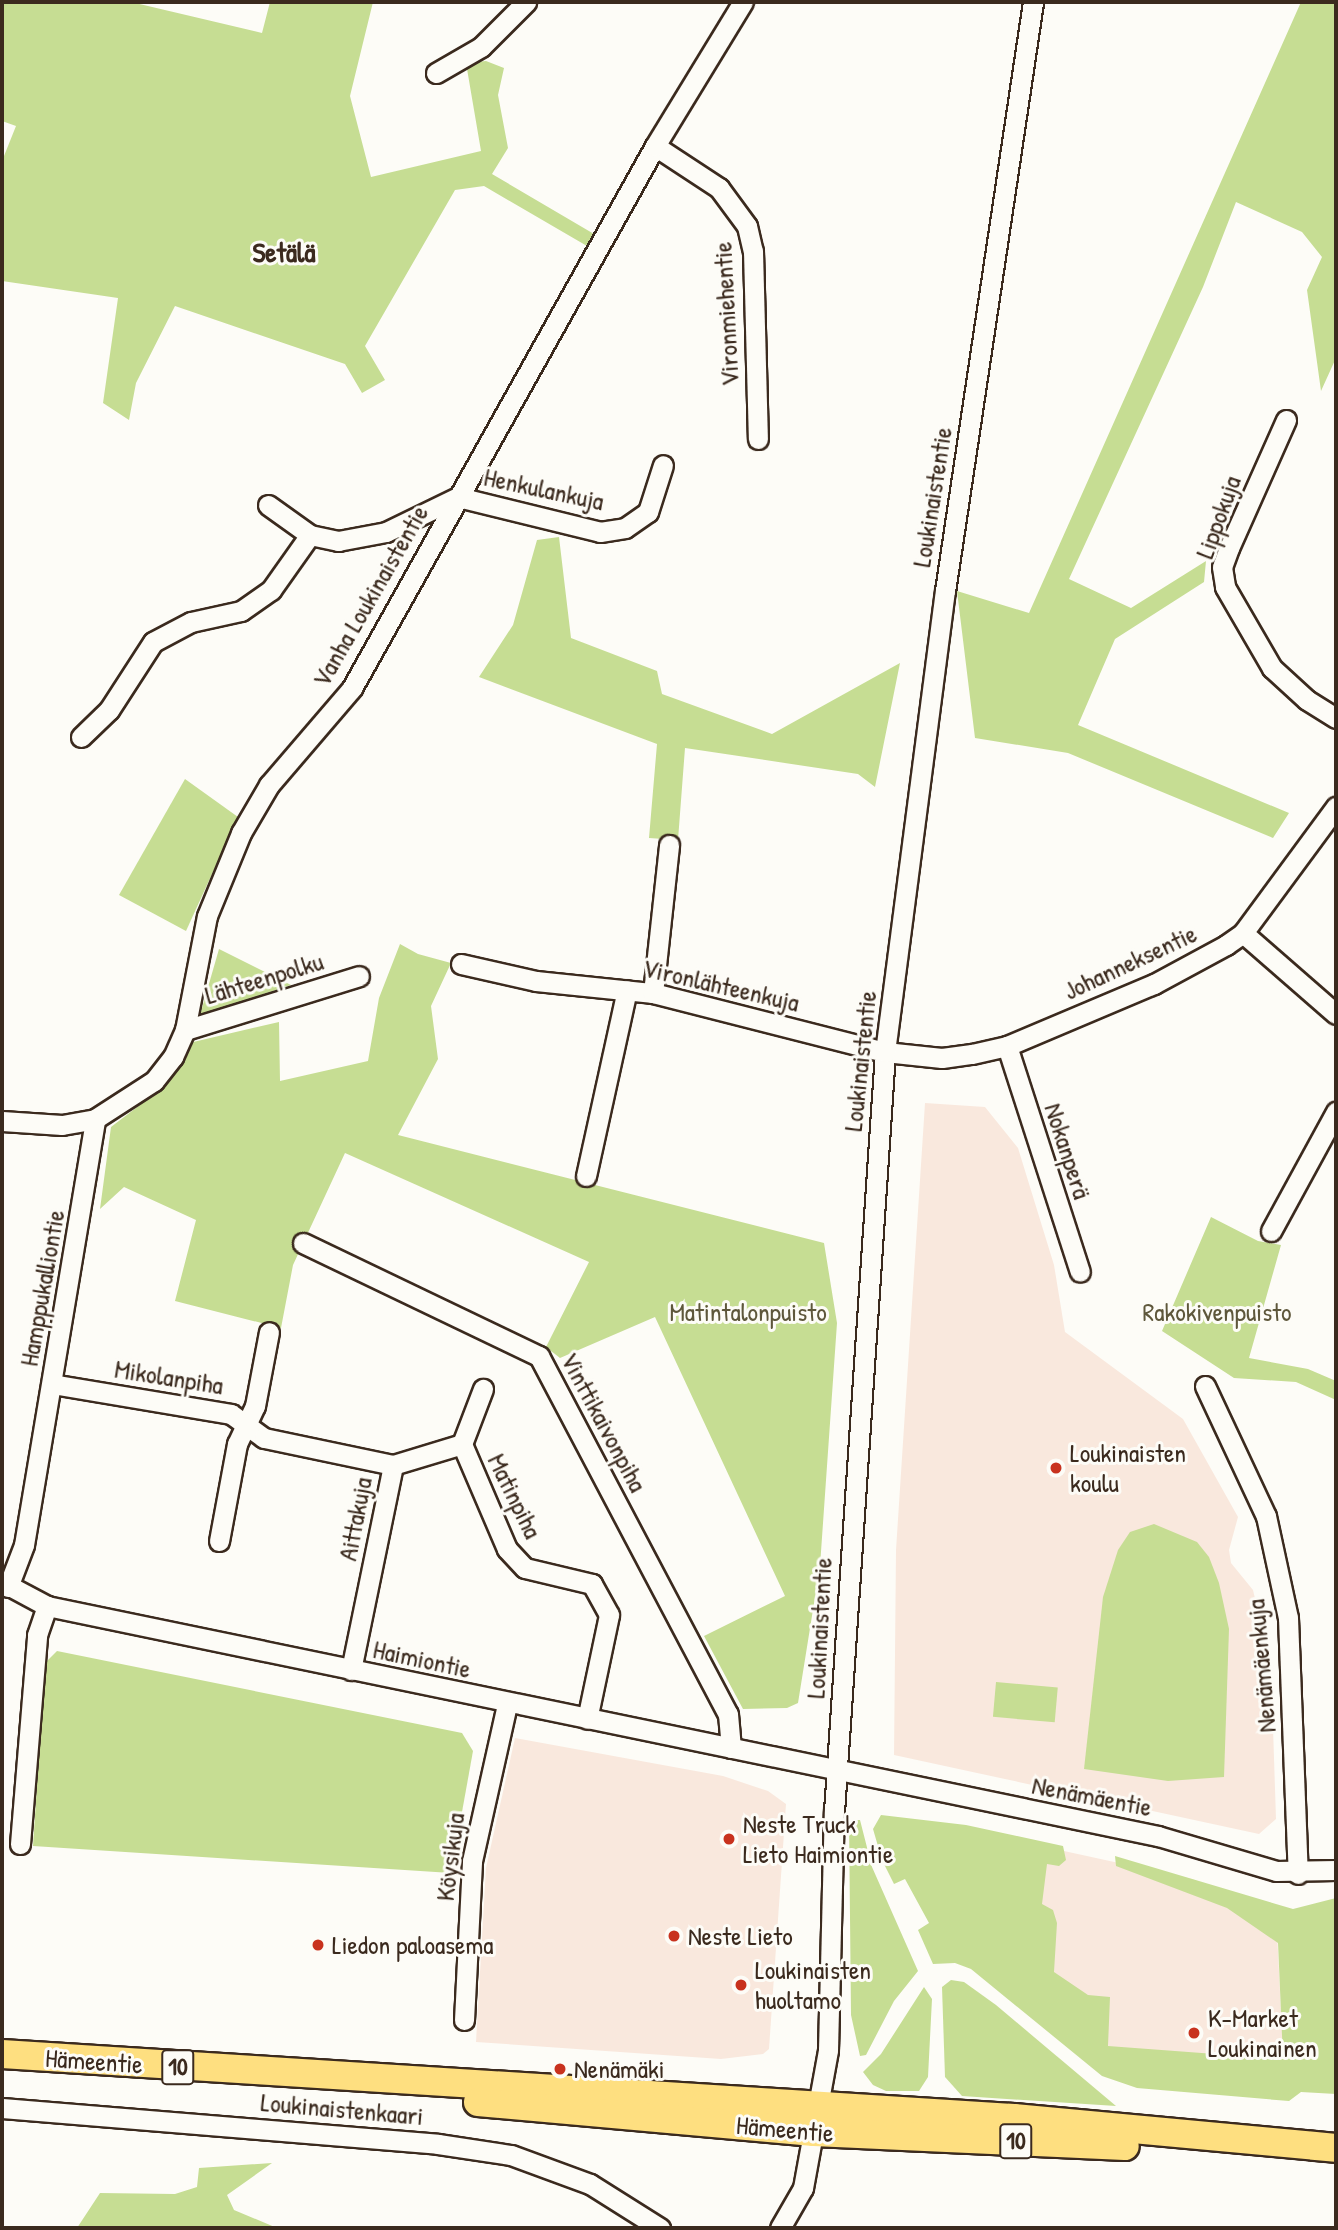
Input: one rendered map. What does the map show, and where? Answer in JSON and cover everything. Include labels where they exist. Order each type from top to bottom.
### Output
[{"type":"highway","name":"Hämeentie","points":[[2,2054],[355,2080],[428,2097],[816,2119],[1141,2147],[1218,2140],[1336,2148]]},
{"type":"street","points":[[436,73],[481,47],[526,2]]},
{"type":"street","name":"Vanha Loukinaistentie","points":[[2,1121],[62,1125],[95,1119],[154,1080],[173,1057],[185,1030],[207,915],[241,833],[269,785],[352,688],[655,146],[743,2]]},
{"type":"street","name":"Loukinaistentie","points":[[816,2119],[833,1982],[831,1869],[885,1052],[947,578],[1033,2]]},
{"type":"street","name":"Vironmiehentie","points":[[655,146],[719,188],[747,226],[753,251],[758,439]]},
{"type":"street","name":"Lippokuja","points":[[1286,420],[1222,567],[1225,587],[1272,668],[1307,700],[1336,718]]},
{"type":"street","name":"Henkulankuja","points":[[458,497],[600,531],[625,528],[648,512],[663,466]]},
{"type":"street","points":[[268,505],[310,534],[338,541],[386,532],[458,497]]},
{"type":"street","points":[[81,737],[109,710],[153,642],[191,622],[241,611],[271,590],[310,534]]},
{"type":"street","name":"Johanneksentie","points":[[885,1052],[942,1058],[1007,1046],[1154,984],[1243,933],[1336,807]]},
{"type":"street","points":[[653,993],[669,845]]},
{"type":"street","points":[[1243,933],[1336,1014]]},
{"type":"street","name":"Vironlähteenkuja","points":[[461,964],[536,981],[653,993],[885,1052]]},
{"type":"street","name":"Lähteenpolku","points":[[185,1030],[359,976]]},
{"type":"street","points":[[586,1176],[627,990]]},
{"type":"street","name":"Nokanperä","points":[[1007,1046],[1080,1272]]},
{"type":"street","points":[[1271,1231],[1336,1112]]},
{"type":"street","name":"Hamppukalliontie","points":[[5,1585],[24,1545],[95,1119]]},
{"type":"street","name":"Vinttikaivonpiha","points":[[303,1244],[539,1356],[728,1714],[732,1748]]},
{"type":"street","points":[[219,1541],[237,1444],[247,1426],[270,1332]]},
{"type":"street","name":"Mikolanpiha","points":[[52,1384],[231,1414],[264,1438],[393,1465]]},
{"type":"street","name":"Nenämäenkuja","points":[[1205,1386],[1266,1516],[1288,1618],[1298,1874]]},
{"type":"street","points":[[461,1444],[483,1390]]},
{"type":"street","name":"Aittakuja","points":[[351,1670],[393,1465],[461,1444]]},
{"type":"street","name":"Matinpiha","points":[[461,1444],[507,1549],[525,1567],[592,1584],[609,1615],[587,1719]]},
{"type":"street","name":"Haimiontie","points":[[5,1585],[47,1606],[507,1704],[837,1769]]},
{"type":"street","points":[[20,1844],[37,1635],[47,1606]]},
{"type":"street","name":"Köysikuja","points":[[464,2020],[472,1861],[507,1704]]},
{"type":"street","name":"Nenämäentie","points":[[837,1769],[1158,1836],[1298,1874],[1336,1870]]},
{"type":"street","name":"Loukinaistenkaari","points":[[2,2108],[438,2144],[511,2155],[590,2184],[660,2228]]},
{"type":"street","points":[[780,2228],[803,2188],[816,2119]]},
{"type":"shaded area","name":"Loukinaisten koulu","points":[[925,1103],[985,1107],[1018,1148],[1054,1265],[1065,1332],[1183,1419],[1238,1517],[1229,1550],[1231,1563],[1253,1590],[1271,1666],[1276,1819],[1259,1834],[894,1755],[896,1550]]},
{"type":"shaded area","points":[[515,1738],[723,1776],[768,1791],[786,1804],[769,2049],[763,2054],[721,2059],[476,2042],[486,1868]]},
{"type":"shaded area","points":[[996,1836],[1192,1879],[1276,1912],[1285,2091],[1133,2080],[1077,2031]]},
{"type":"green space","points":[[2,2],[131,2],[262,33],[270,2],[373,2],[350,96],[371,177],[481,151],[466,63],[486,61],[504,68],[498,95],[508,148],[492,174],[594,234],[587,246],[484,186],[455,190],[365,346],[385,380],[362,393],[345,364],[175,306],[136,383],[129,420],[103,403],[118,298],[2,281],[2,161],[16,126],[2,121]]},
{"type":"green space","points":[[1301,2],[1336,2],[1336,358],[1321,391],[1307,290],[1322,257],[1302,232],[1236,202],[1203,287],[1069,579],[1131,608],[1206,561],[1204,582],[1115,639],[1078,725],[1289,813],[1273,838],[1068,753],[975,738],[957,591],[1029,613]]},
{"type":"green space","points":[[559,537],[571,638],[657,671],[662,694],[772,734],[900,663],[875,787],[858,774],[685,748],[678,840],[649,838],[657,744],[479,677],[513,625],[537,540]]},
{"type":"green space","points":[[185,779],[238,817],[186,931],[119,895]]},
{"type":"green space","name":"Matintalonpuisto","points":[[400,944],[418,954],[451,963],[431,1006],[438,1059],[398,1135],[824,1243],[837,1323],[820,1566],[798,1703],[787,1708],[743,1709],[704,1636],[785,1596],[655,1317],[560,1358],[546,1347],[589,1262],[345,1153],[293,1265],[281,1328],[175,1301],[196,1220],[124,1187],[100,1209],[111,1127],[166,1085],[189,1043],[279,1022],[280,1081],[368,1061],[379,998]]},
{"type":"green space","points":[[219,949],[291,985],[200,1015]]},
{"type":"green space","name":"Rakokivenpuisto","points":[[1211,1217],[1258,1241],[1281,1245],[1249,1358],[1308,1369],[1336,1381],[1336,1400],[1296,1382],[1234,1378],[1162,1331]]},
{"type":"green space","points":[[1154,1524],[1197,1542],[1209,1557],[1219,1583],[1229,1629],[1224,1777],[1168,1781],[1084,1769],[1103,1597],[1118,1550],[1130,1532]]},
{"type":"green space","points":[[57,1651],[462,1733],[473,1751],[451,1873],[33,1846],[45,1663]]},
{"type":"green space","points":[[996,1682],[1058,1687],[1055,1722],[993,1717]]},
{"type":"green space","points":[[881,1815],[966,1825],[1063,1846],[1066,1860],[1059,1866],[1047,1864],[1042,1904],[1053,1910],[1057,1923],[1054,1972],[1088,1995],[1110,1997],[1108,2046],[1283,2059],[1278,1943],[1227,1908],[1116,1866],[1115,1856],[1293,1909],[1336,1898],[1336,2094],[1301,2092],[1289,2101],[1137,2088],[1102,2076],[971,1969],[955,1963],[933,1964],[918,1930],[929,1923],[905,1879],[894,1884],[882,1860],[873,1829]]},
{"type":"green space","points":[[849,1820],[860,1820],[872,1867],[918,1971],[894,2001],[866,2055],[860,2056],[851,2015]]},
{"type":"green space","points":[[951,1980],[964,1982],[996,2005],[1116,2106],[962,2096],[945,2077],[942,1987]]},
{"type":"green space","points":[[924,1987],[932,1999],[928,2077],[919,2091],[886,2091],[873,2085],[863,2072],[881,2054]]},
{"type":"green space","points":[[272,2163],[227,2195],[234,2210],[277,2228],[77,2228],[100,2193],[175,2194],[197,2187],[199,2168]]},
{"type":"place","name":"Loukinaisten koulu","points":[[1056,1468]]},
{"type":"place","name":"Neste Truck Lieto Haimiontie","points":[[729,1839]]},
{"type":"place","name":"Neste Lieto","points":[[674,1936]]},
{"type":"place","name":"Liedon paloasema","points":[[318,1945]]},
{"type":"place","name":"Loukinaisten huoltamo","points":[[741,1985]]},
{"type":"place","name":"K-Market Loukinainen","points":[[1194,2033]]},
{"type":"place","name":"Nenämäki","points":[[560,2069]]},
{"type":"district","name":"Setälä","points":[[284,252]]}]
